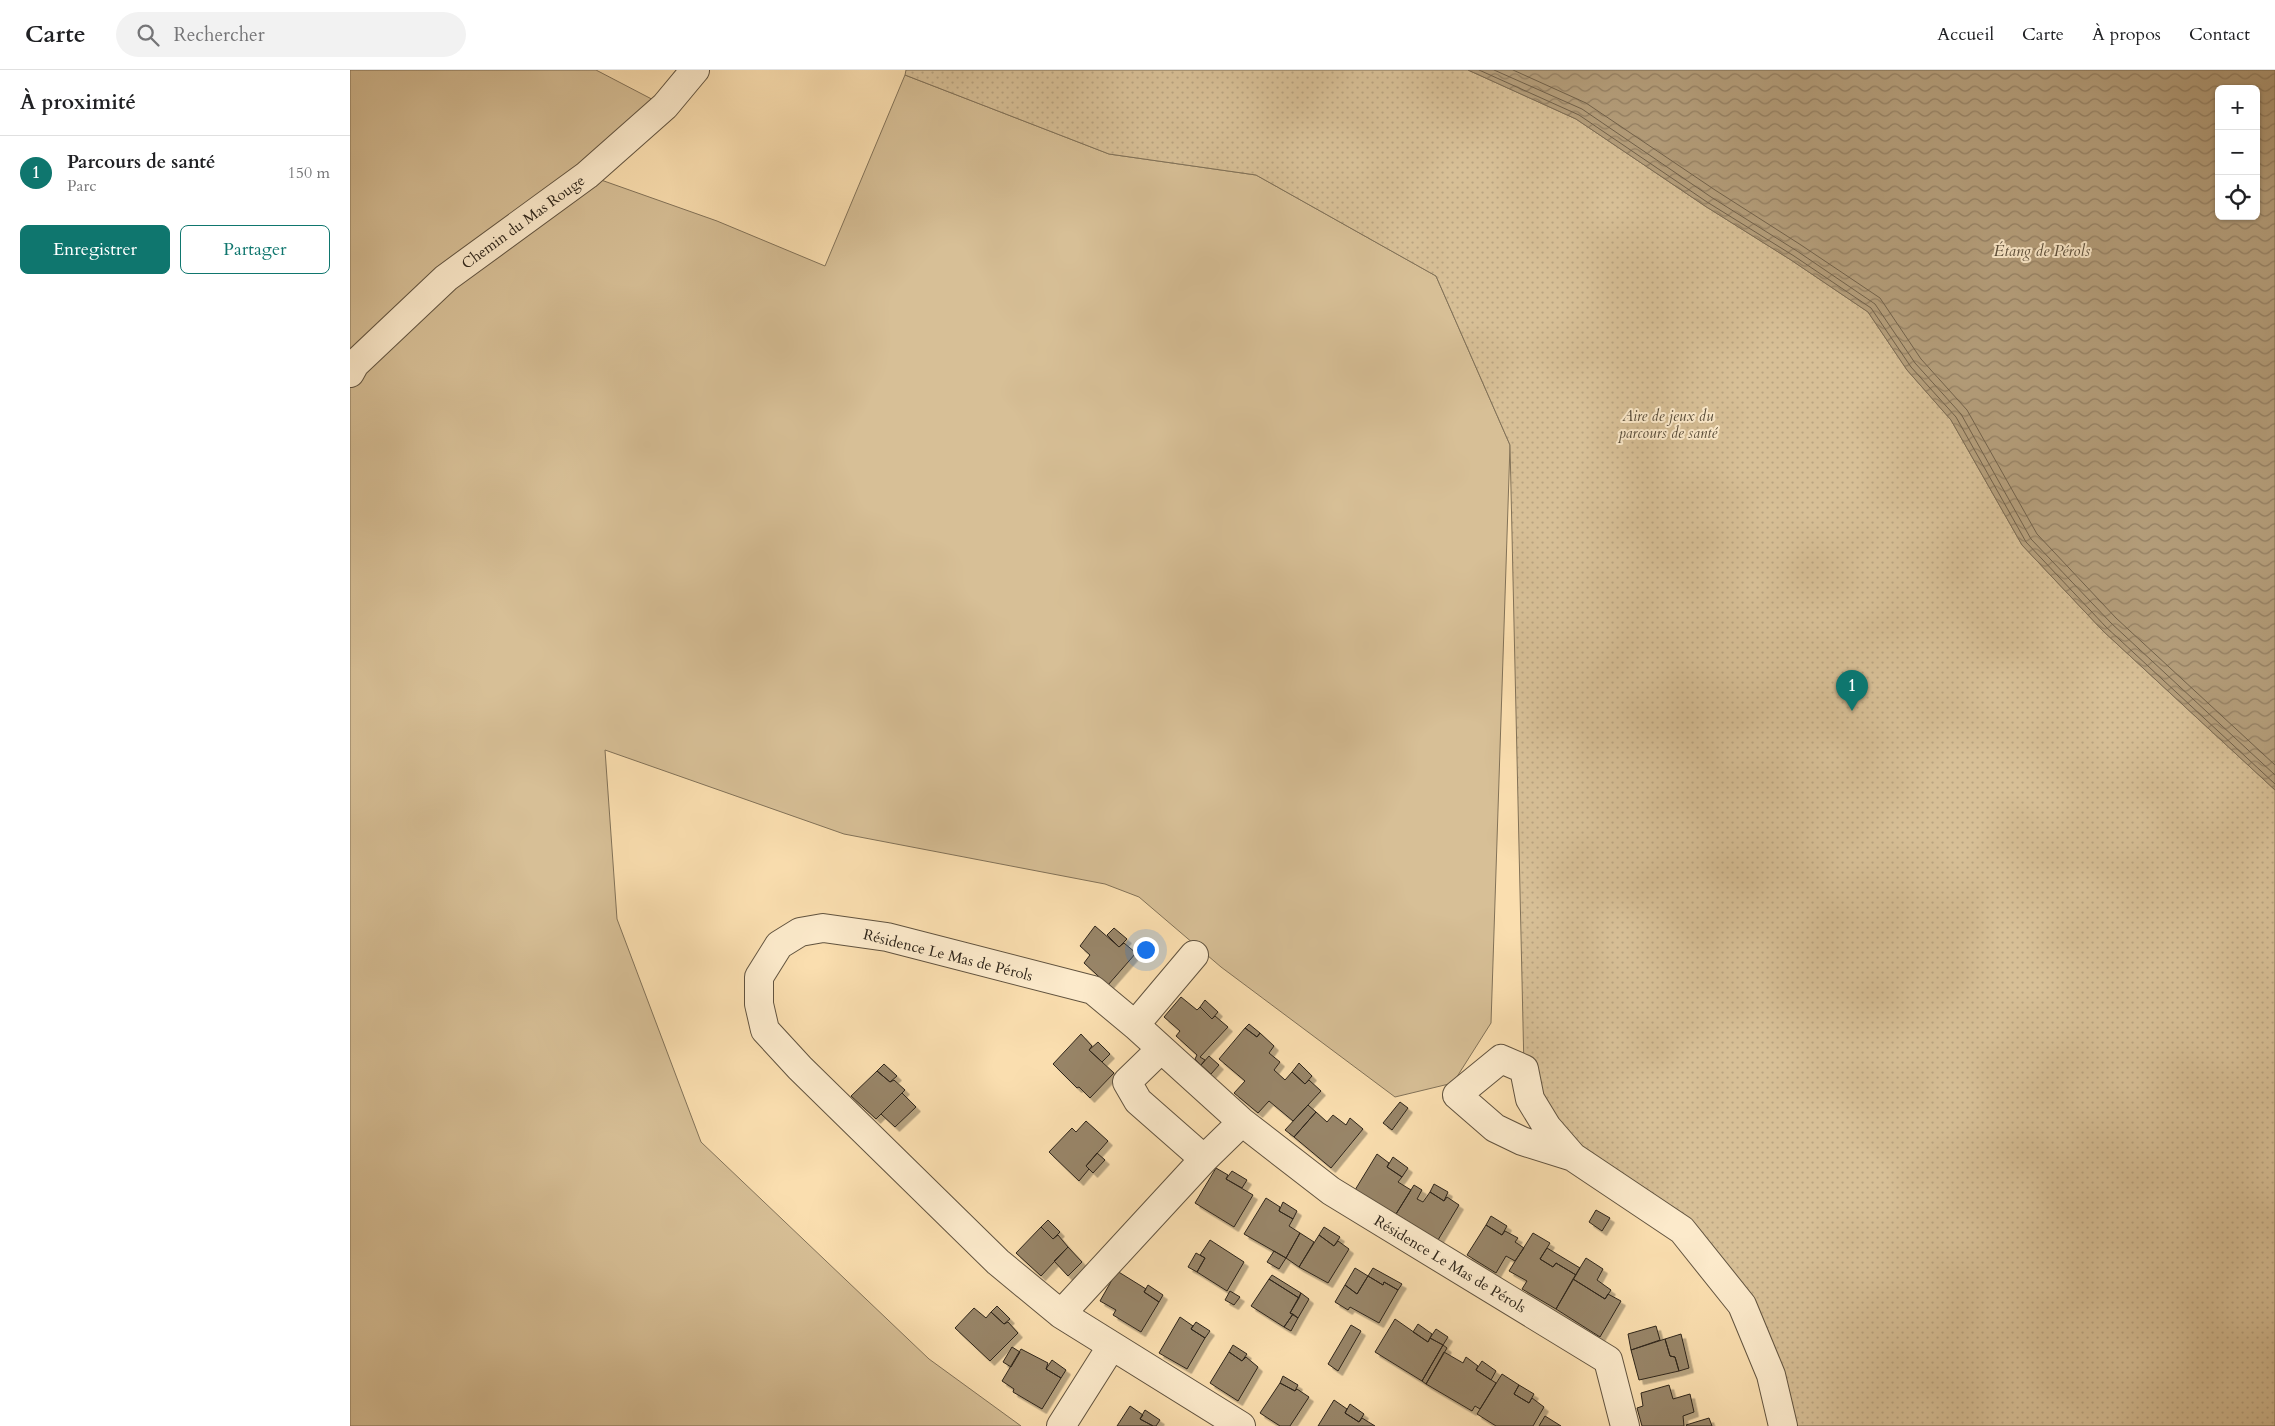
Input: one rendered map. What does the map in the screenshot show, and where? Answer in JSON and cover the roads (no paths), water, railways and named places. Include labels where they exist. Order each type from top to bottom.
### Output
[{"type":"street","name":"Chemin du Mas Rouge","points":[[350,372],[356,364],[446,278],[587,175],[665,106],[694,70]]},
{"type":"street","name":"Résidence Le Mas de Pérols","points":[[1241,1426],[1111,1347],[1061,1314],[998,1262],[800,1068],[765,1030],[759,1004],[759,978],[779,944],[800,932],[823,928],[887,937],[1093,990],[1135,1024],[1242,1122],[1331,1191],[1608,1360],[1624,1426]]},
{"type":"street","points":[[1135,1024],[1194,955]]},
{"type":"street","points":[[1161,1049],[1127,1082],[1138,1100],[1204,1160]]},
{"type":"street","points":[[1061,1314],[1204,1160],[1242,1122]]},
{"type":"street","points":[[1572,1157],[1682,1230],[1742,1305],[1771,1375],[1783,1426]]},
{"type":"street","points":[[1061,1426],[1111,1347]]},
{"type":"water","name":"Étang de Pérols","points":[[1468,70],[2275,70],[2275,790],[2103,631],[2022,545],[1951,420],[1907,370],[1868,312],[1791,260],[1705,206],[1576,119]]},
{"type":"place","name":"Parcours de santé","points":[[1852,711]]},
{"type":"park label","name":"Aire de jeux du parcours de santé","points":[[1668,424]]}]
